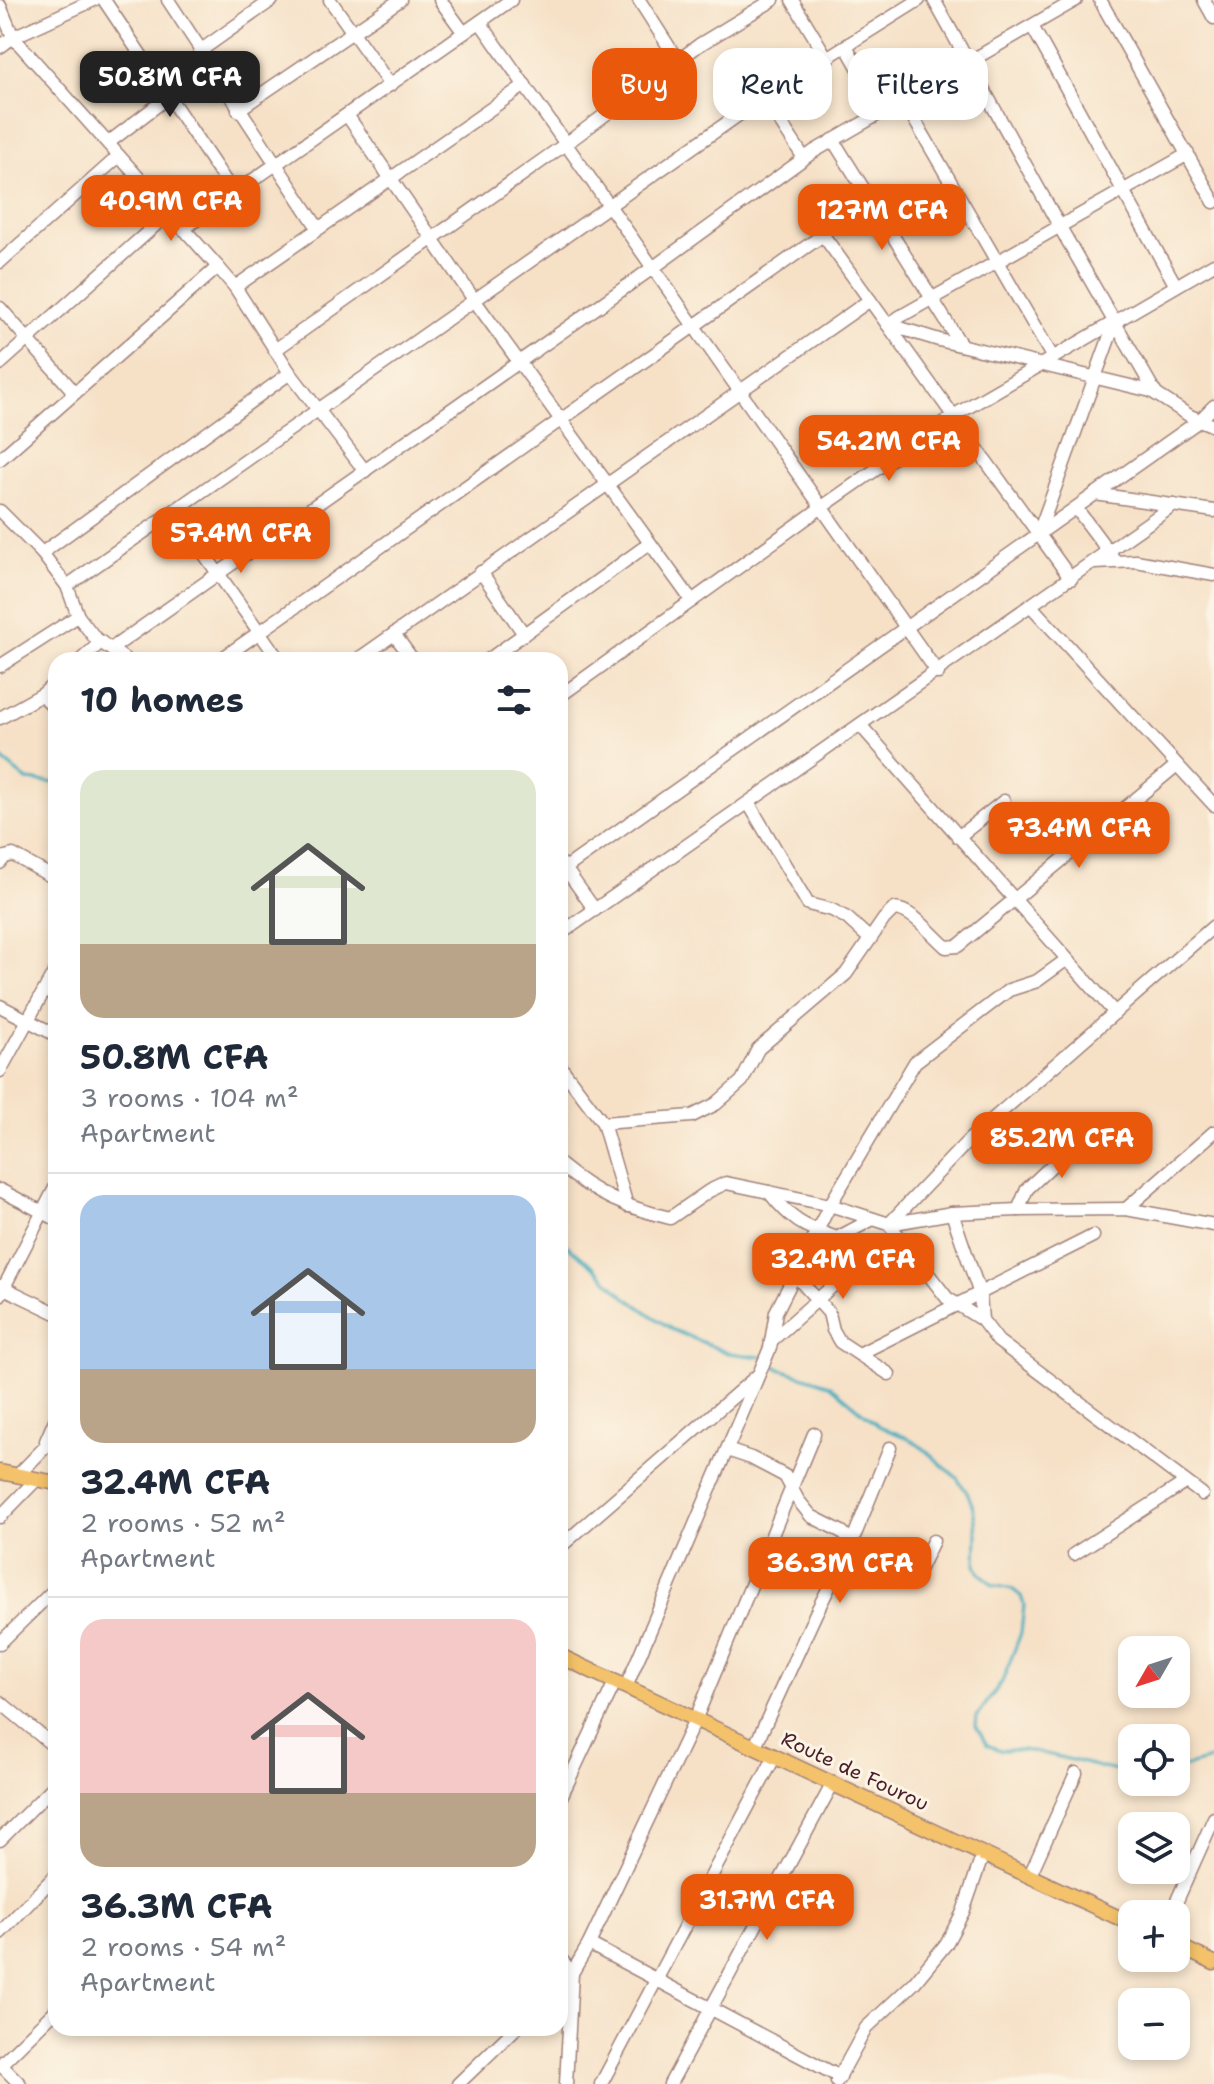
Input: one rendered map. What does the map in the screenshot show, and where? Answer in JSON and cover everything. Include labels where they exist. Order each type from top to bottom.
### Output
[{"type":"main road","points":[[0,1472],[48,1482]]},
{"type":"main road","name":"Route de Fourou","points":[[568,1659],[1118,1917]]},
{"type":"main road","points":[[1190,1952],[1214,1963]]},
{"type":"street","points":[[0,47],[13,37],[94,0]]},
{"type":"street","points":[[104,0],[234,194]]},
{"type":"street","points":[[168,0],[318,228]]},
{"type":"street","points":[[200,51],[272,0]]},
{"type":"street","points":[[330,0],[390,85]]},
{"type":"street","points":[[238,110],[400,0]]},
{"type":"street","points":[[440,0],[464,33]]},
{"type":"street","points":[[183,229],[511,0]]},
{"type":"street","points":[[639,0],[670,48]]},
{"type":"street","points":[[697,49],[773,0]]},
{"type":"street","points":[[792,0],[821,48]]},
{"type":"street","points":[[832,55],[919,0]]},
{"type":"street","points":[[934,0],[961,48]]},
{"type":"street","points":[[988,52],[1076,0]]},
{"type":"street","points":[[1100,0],[1188,154],[1210,184],[1214,202]]},
{"type":"street","points":[[1204,0],[1214,18]]},
{"type":"street","points":[[0,6],[13,37],[235,287],[290,373],[365,471]]},
{"type":"street","points":[[480,22],[938,673]]},
{"type":"street","points":[[1032,26],[1176,286]]},
{"type":"street","points":[[846,46],[848,50]]},
{"type":"street","points":[[108,143],[210,65]]},
{"type":"street","points":[[235,287],[525,85]]},
{"type":"street","points":[[988,97],[1156,394]]},
{"type":"street","points":[[347,115],[475,301],[692,601]]},
{"type":"street","points":[[275,350],[598,120]]},
{"type":"street","points":[[67,586],[732,120]]},
{"type":"street","points":[[779,120],[804,158]]},
{"type":"street","points":[[95,652],[218,574],[804,158],[867,120]]},
{"type":"street","points":[[915,120],[997,261],[1047,361]]},
{"type":"street","points":[[833,140],[961,345]]},
{"type":"street","points":[[887,324],[1188,154]]},
{"type":"street","points":[[0,262],[119,156]]},
{"type":"street","points":[[0,364],[169,213]]},
{"type":"street","points":[[232,652],[823,235],[1071,579]]},
{"type":"street","points":[[568,690],[953,416],[1214,264]]},
{"type":"street","points":[[0,459],[218,267]]},
{"type":"street","points":[[368,652],[870,300]]},
{"type":"street","points":[[0,308],[75,393]]},
{"type":"street","points":[[1038,535],[1115,322]]},
{"type":"street","points":[[887,324],[961,345],[1047,361],[1156,394],[1214,426]]},
{"type":"street","points":[[42,553],[290,373]]},
{"type":"street","points":[[568,863],[1038,535],[1200,420],[1214,406]]},
{"type":"street","points":[[1095,494],[1214,511]]},
{"type":"street","points":[[568,929],[1092,563],[1112,557],[1174,505]]},
{"type":"street","points":[[1076,508],[1112,557],[1214,575]]},
{"type":"street","points":[[0,511],[42,553],[67,586],[78,616],[115,652]]},
{"type":"street","points":[[174,511],[273,652]]},
{"type":"street","points":[[499,652],[650,543]]},
{"type":"street","points":[[481,572],[524,634]]},
{"type":"street","points":[[1032,607],[1214,805]]},
{"type":"street","points":[[0,666],[78,616]]},
{"type":"street","points":[[394,634],[407,652]]},
{"type":"street","points":[[0,718],[48,689]]},
{"type":"street","points":[[43,694],[48,701]]},
{"type":"street","points":[[861,726],[1115,1013]]},
{"type":"street","points":[[603,1123],[692,1116],[716,1104],[742,1081],[758,1049],[846,974],[894,909],[902,909],[946,947],[958,946],[1177,765]]},
{"type":"street","points":[[958,837],[1004,801]]},
{"type":"street","points":[[749,804],[808,904],[832,910],[847,918],[870,939]]},
{"type":"street","points":[[0,863],[13,855],[48,875]]},
{"type":"street","points":[[568,875],[595,910]]},
{"type":"street","points":[[889,1224],[969,1140],[1214,926]]},
{"type":"street","points":[[568,1784],[620,1684],[727,1450],[765,1358],[776,1312],[830,1205],[915,1062],[1009,990],[1037,981],[1066,960]]},
{"type":"street","points":[[0,1071],[48,983]]},
{"type":"street","points":[[0,1006],[48,1031]]},
{"type":"street","points":[[568,1077],[603,1123],[627,1206]]},
{"type":"street","points":[[1126,1209],[1214,1132]]},
{"type":"street","points":[[1018,1210],[1027,1189],[1084,1135]]},
{"type":"street","points":[[568,1172],[585,1186],[627,1206],[670,1218],[726,1183],[830,1205],[889,1224],[952,1213],[1126,1209],[1214,1225]]},
{"type":"street","points":[[0,1190],[48,1215]]},
{"type":"street","points":[[769,1192],[786,1213],[803,1227],[837,1238],[873,1219]]},
{"type":"street","points":[[48,1201],[1,1289],[48,1310]]},
{"type":"street","points":[[952,1213],[980,1294],[982,1320]]},
{"type":"street","points":[[889,1224],[947,1298],[982,1320],[998,1341],[1202,1494]]},
{"type":"street","points":[[859,1354],[1093,1236]]},
{"type":"street","points":[[568,1540],[765,1358],[845,1275],[906,1247]]},
{"type":"street","points":[[795,1275],[829,1313],[840,1342],[889,1374]]},
{"type":"street","points":[[568,1977],[589,1944],[696,1718],[814,1434]]},
{"type":"street","points":[[41,1450],[48,1435]]},
{"type":"street","points":[[17,1476],[48,1443]]},
{"type":"street","points":[[755,1746],[852,1542],[890,1448]]},
{"type":"street","points":[[727,1450],[763,1463],[785,1476],[811,1516],[842,1532],[863,1554],[896,1571],[911,1575],[920,1568],[933,1541]]},
{"type":"street","points":[[0,1517],[36,1480]]},
{"type":"street","points":[[1074,1554],[1186,1482]]},
{"type":"street","points":[[0,1643],[48,1596]]},
{"type":"street","points":[[0,1702],[48,1741]]},
{"type":"street","points":[[601,2084],[775,1756]]},
{"type":"street","points":[[1030,1875],[1076,1773]]},
{"type":"street","points":[[670,2084],[833,1783]]},
{"type":"street","points":[[0,1840],[48,1792]]},
{"type":"street","points":[[1177,1900],[1214,1818]]},
{"type":"street","points":[[589,1944],[838,2080],[866,2028],[914,1983],[946,1944],[963,1912],[983,1854]]},
{"type":"street","points":[[0,1933],[48,1883]]},
{"type":"street","points":[[566,2084],[572,1973],[568,1968]]},
{"type":"street","points":[[20,2084],[0,2065],[48,2018]]},
{"type":"street","points":[[458,2084],[508,2036]]},
{"type":"waterway","points":[[0,758],[27,780],[48,782]]},
{"type":"waterway","points":[[568,1246],[624,1296],[671,1329],[728,1353],[762,1357]]},
{"type":"waterway","points":[[769,1362],[780,1369],[830,1385],[879,1426],[910,1439],[924,1449],[957,1478],[968,1494],[977,1534],[976,1565],[979,1572],[993,1585],[1012,1589],[1021,1596],[1024,1605],[1021,1633],[1002,1682],[977,1716],[976,1726],[987,1745],[1000,1750],[1051,1755],[1118,1772]]},
{"type":"waterway","points":[[1190,1765],[1214,1759]]}]
